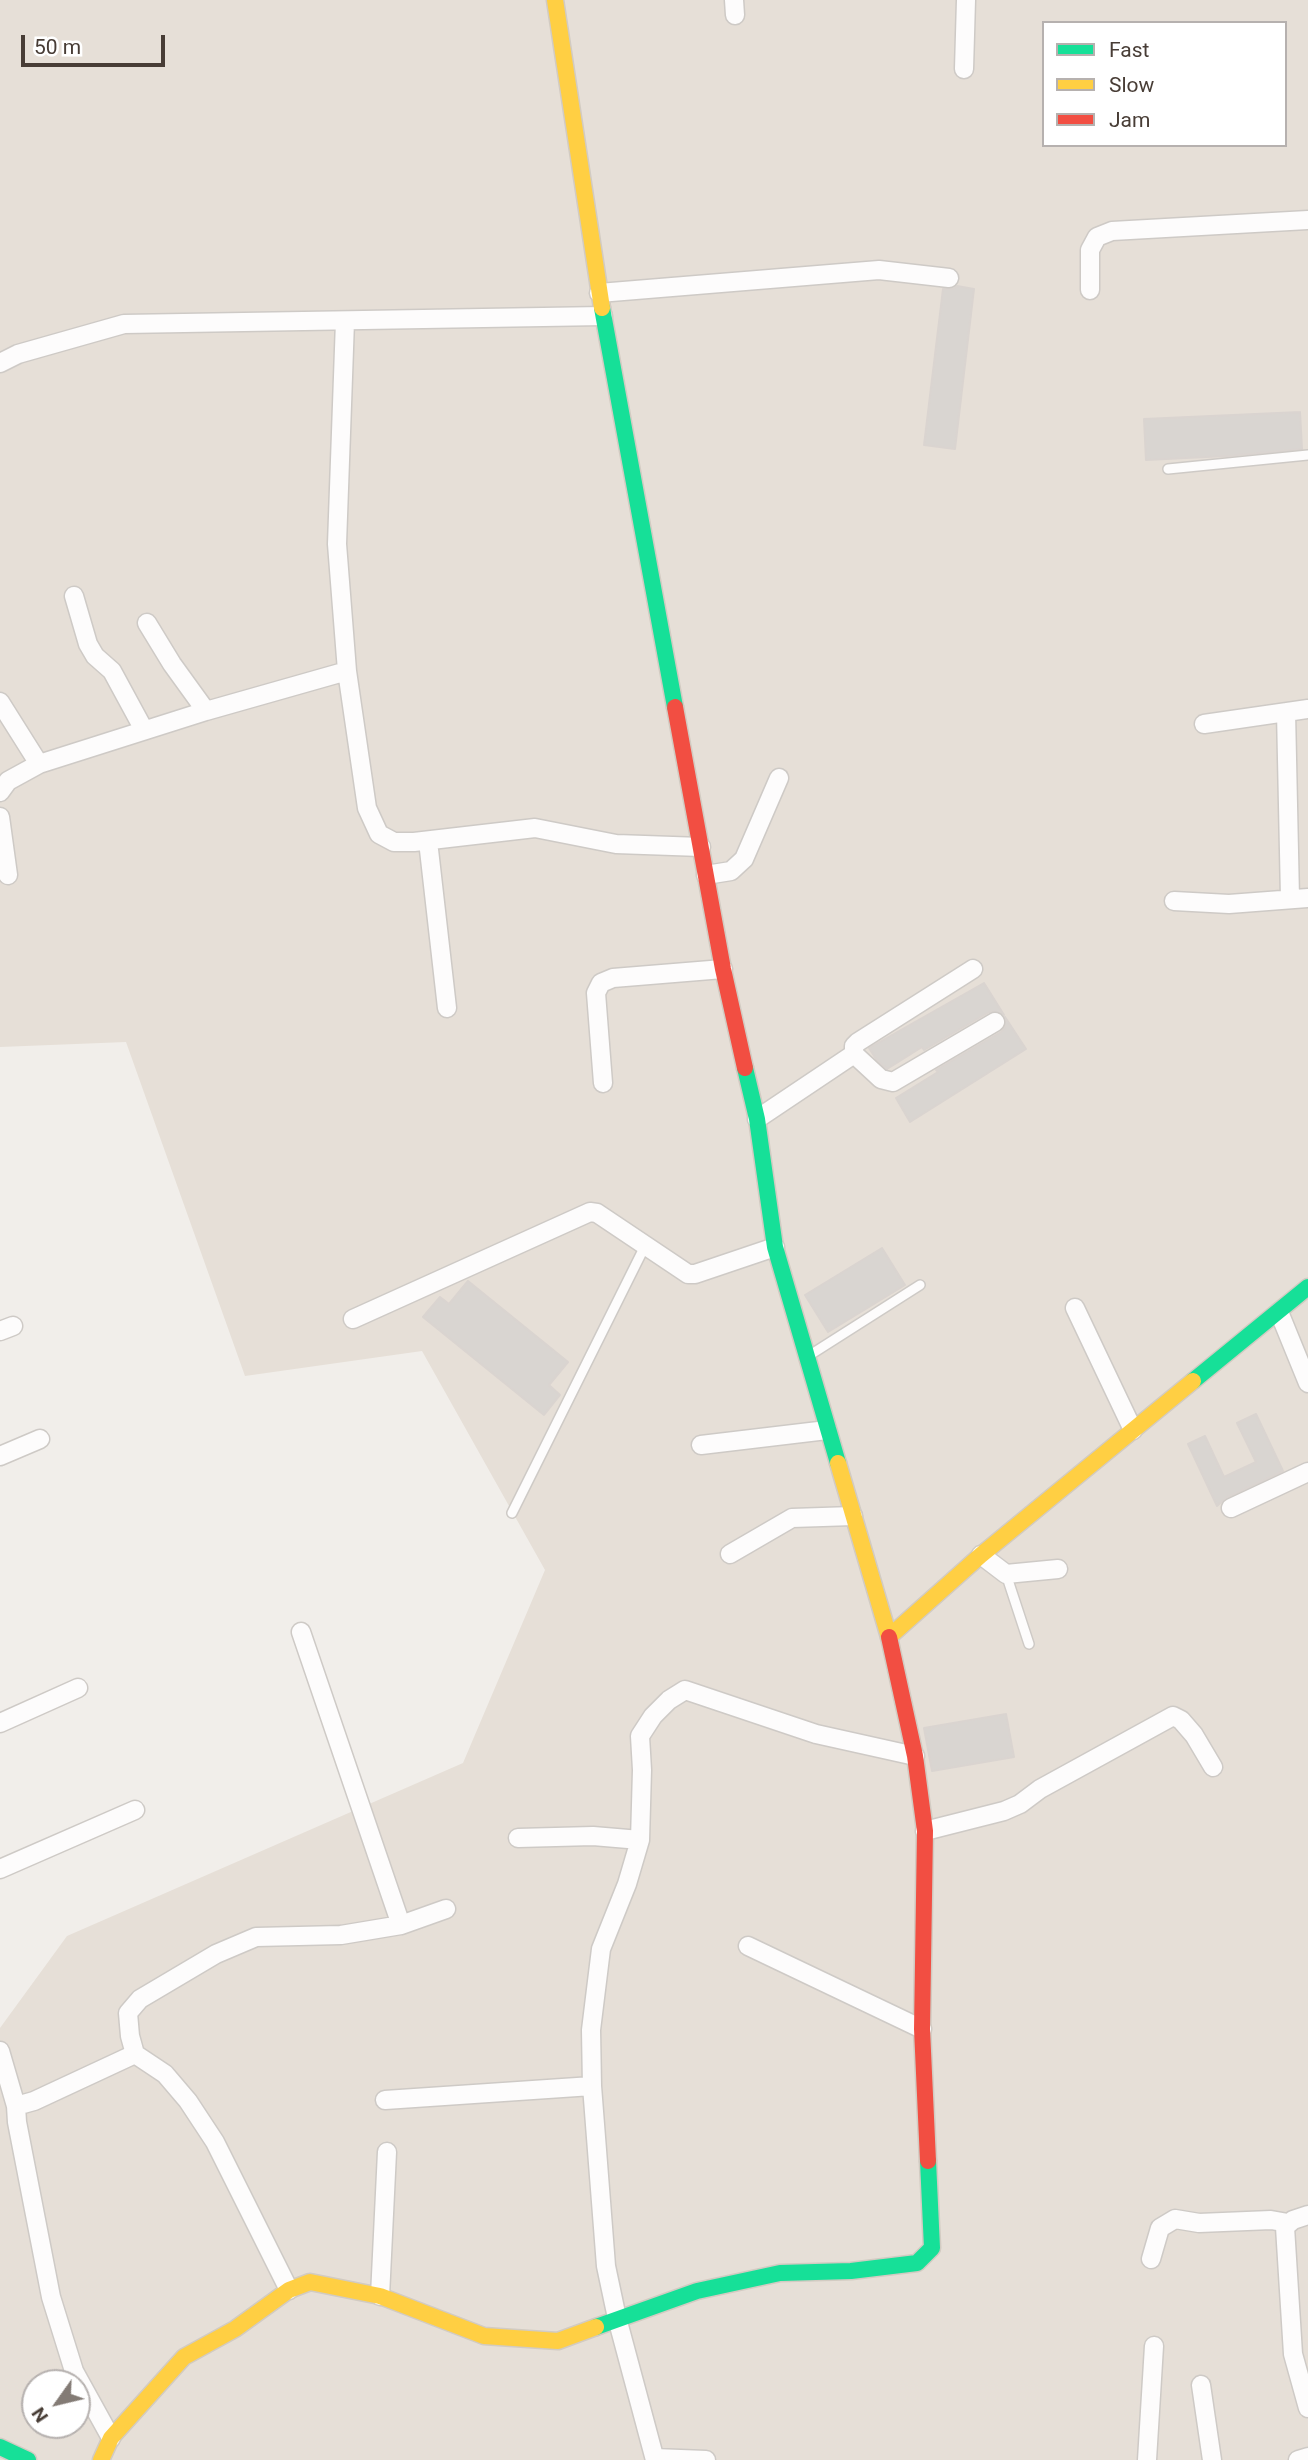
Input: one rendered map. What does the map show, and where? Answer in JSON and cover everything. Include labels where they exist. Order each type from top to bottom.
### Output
[{"type":"street","points":[[101,2460],[111,2438],[184,2357],[235,2329],[289,2290],[310,2282],[380,2296],[484,2336],[558,2341],[697,2291],[780,2273],[851,2270],[917,2263],[932,2248],[922,2029],[925,1831],[915,1755],[889,1637],[775,1247],[757,1119],[723,969],[603,316],[555,0]]},
{"type":"street","points":[[964,69],[966,0]]},
{"type":"street","points":[[1090,290],[1090,250],[1097,237],[1112,231],[1308,220]]},
{"type":"street","points":[[599,293],[879,270],[949,278]]},
{"type":"street","points":[[0,363],[19,354],[124,324],[603,316]]},
{"type":"street","points":[[345,321],[337,544],[347,671],[367,808],[379,834],[394,842],[428,841],[535,828],[616,845],[701,847]]},
{"type":"street","points":[[74,596],[88,644],[95,656],[112,671],[144,730]]},
{"type":"street","points":[[147,623],[206,711]]},
{"type":"street","points":[[0,792],[8,782],[39,764],[206,711],[347,671]]},
{"type":"street","points":[[0,702],[39,764]]},
{"type":"street","points":[[1204,724],[1308,709]]},
{"type":"street","points":[[1174,901],[1229,904],[1299,898],[1286,712]]},
{"type":"street","points":[[706,875],[731,871],[744,859],[779,778]]},
{"type":"street","points":[[0,817],[8,875]]},
{"type":"street","points":[[428,841],[447,1008]]},
{"type":"street","points":[[603,1083],[596,993],[601,983],[613,978],[723,969]]},
{"type":"street","points":[[973,970],[858,1042],[854,1046],[854,1054],[881,1079],[892,1082],[995,1022]]},
{"type":"street","points":[[757,1119],[854,1054]]},
{"type":"street","points":[[354,1319],[590,1212],[597,1213],[688,1274],[775,1247]]},
{"type":"street","points":[[889,1637],[981,1555],[1308,1287]]},
{"type":"street","points":[[1075,1308],[1133,1430]]},
{"type":"street","points":[[1279,1312],[1308,1383]]},
{"type":"street","points":[[701,1445],[827,1430]]},
{"type":"street","points":[[0,1456],[40,1439]]},
{"type":"street","points":[[1231,1508],[1308,1472]]},
{"type":"street","points":[[730,1554],[792,1518],[853,1516]]},
{"type":"street","points":[[981,1555],[1006,1574],[1058,1569]]},
{"type":"street","points":[[301,1632],[401,1925]]},
{"type":"street","points":[[0,1723],[78,1688]]},
{"type":"street","points":[[706,2460],[655,2459],[617,2318],[606,2266],[590,2030],[601,1949],[627,1884],[640,1840],[640,1737],[653,1716],[669,1700],[685,1690],[816,1734],[915,1755]]},
{"type":"street","points":[[925,1831],[1020,1804],[1040,1789],[1173,1716],[1181,1720],[1194,1735],[1213,1767]]},
{"type":"street","points":[[0,1869],[135,1811]]},
{"type":"street","points":[[518,1838],[593,1836],[640,1840]]},
{"type":"street","points":[[289,2290],[215,2142],[187,2101],[164,2074],[135,2054],[128,2013],[140,1999],[216,1954],[256,1937],[341,1935],[401,1925],[446,1909]]},
{"type":"street","points":[[748,1946],[922,2029]]},
{"type":"street","points":[[0,2051],[16,2106],[51,2297],[74,2371],[111,2438]]},
{"type":"street","points":[[16,2106],[34,2101],[135,2054]]},
{"type":"street","points":[[385,2100],[592,2086]]},
{"type":"street","points":[[380,2296],[387,2152]]},
{"type":"street","points":[[1151,2259],[1160,2228],[1175,2219],[1199,2223],[1271,2220],[1288,2222],[1308,2215]]},
{"type":"street","points":[[1288,2222],[1285,2227],[1293,2354],[1308,2408]]},
{"type":"street","points":[[1147,2460],[1153,2346]]},
{"type":"street","points":[[1201,2385],[1212,2460]]},
{"type":"street","points":[[0,2447],[28,2460]]},
{"type":"street","points":[[1298,2460],[1308,2457]]},
{"type":"lane","points":[[1167,468],[1308,456]]},
{"type":"lane","points":[[512,1513],[645,1246]]},
{"type":"lane","points":[[806,1357],[920,1285]]},
{"type":"lane","points":[[1006,1574],[1029,1644]]},
{"type":"shaded area","points":[[0,0],[1308,0],[1308,2460],[0,2460],[0,2028],[67,1936],[463,1763],[545,1570],[422,1351],[245,1376],[126,1042],[0,1047]]},
{"type":"building","points":[[957,286],[974,289],[955,449],[924,445],[943,289]]},
{"type":"building","points":[[1300,412],[1302,449],[1146,460],[1144,419]]},
{"type":"building","points":[[984,983],[1004,1015],[996,1011],[989,1012],[924,1050],[922,1047],[887,1069],[869,1048]]},
{"type":"building","points":[[1005,1017],[1026,1049],[910,1122],[896,1098],[938,1072],[936,1070],[1001,1032],[1005,1027]]},
{"type":"building","points":[[882,1248],[905,1285],[828,1332],[805,1295]]},
{"type":"building","points":[[468,1281],[568,1362],[549,1385],[560,1395],[544,1415],[423,1317],[440,1297],[449,1304]]},
{"type":"building","points":[[1256,1414],[1283,1471],[1226,1498],[1217,1506],[1188,1444],[1205,1436],[1224,1477],[1256,1462],[1237,1423]]},
{"type":"building","points":[[1006,1714],[1014,1757],[932,1771],[924,1728]]},
{"type":"traffic: fast","points":[[602,308],[675,707]]},
{"type":"traffic: fast","points":[[745,1068],[757,1119],[775,1247],[838,1463]]},
{"type":"traffic: fast","points":[[1193,1381],[1308,1287]]},
{"type":"traffic: fast","points":[[596,2327],[697,2291],[780,2273],[851,2271],[917,2263],[932,2248],[928,2161]]},
{"type":"traffic: fast","points":[[0,2447],[28,2460]]},
{"type":"traffic: slow","points":[[555,0],[602,308]]},
{"type":"traffic: slow","points":[[838,1463],[889,1637],[981,1555],[1193,1381]]},
{"type":"traffic: slow","points":[[101,2460],[111,2438],[184,2357],[235,2329],[289,2290],[310,2282],[380,2296],[484,2336],[558,2341],[596,2327]]},
{"type":"traffic: jam","points":[[675,707],[723,969],[745,1068]]},
{"type":"traffic: jam","points":[[889,1637],[915,1756],[925,1831],[922,2029],[928,2161]]}]
